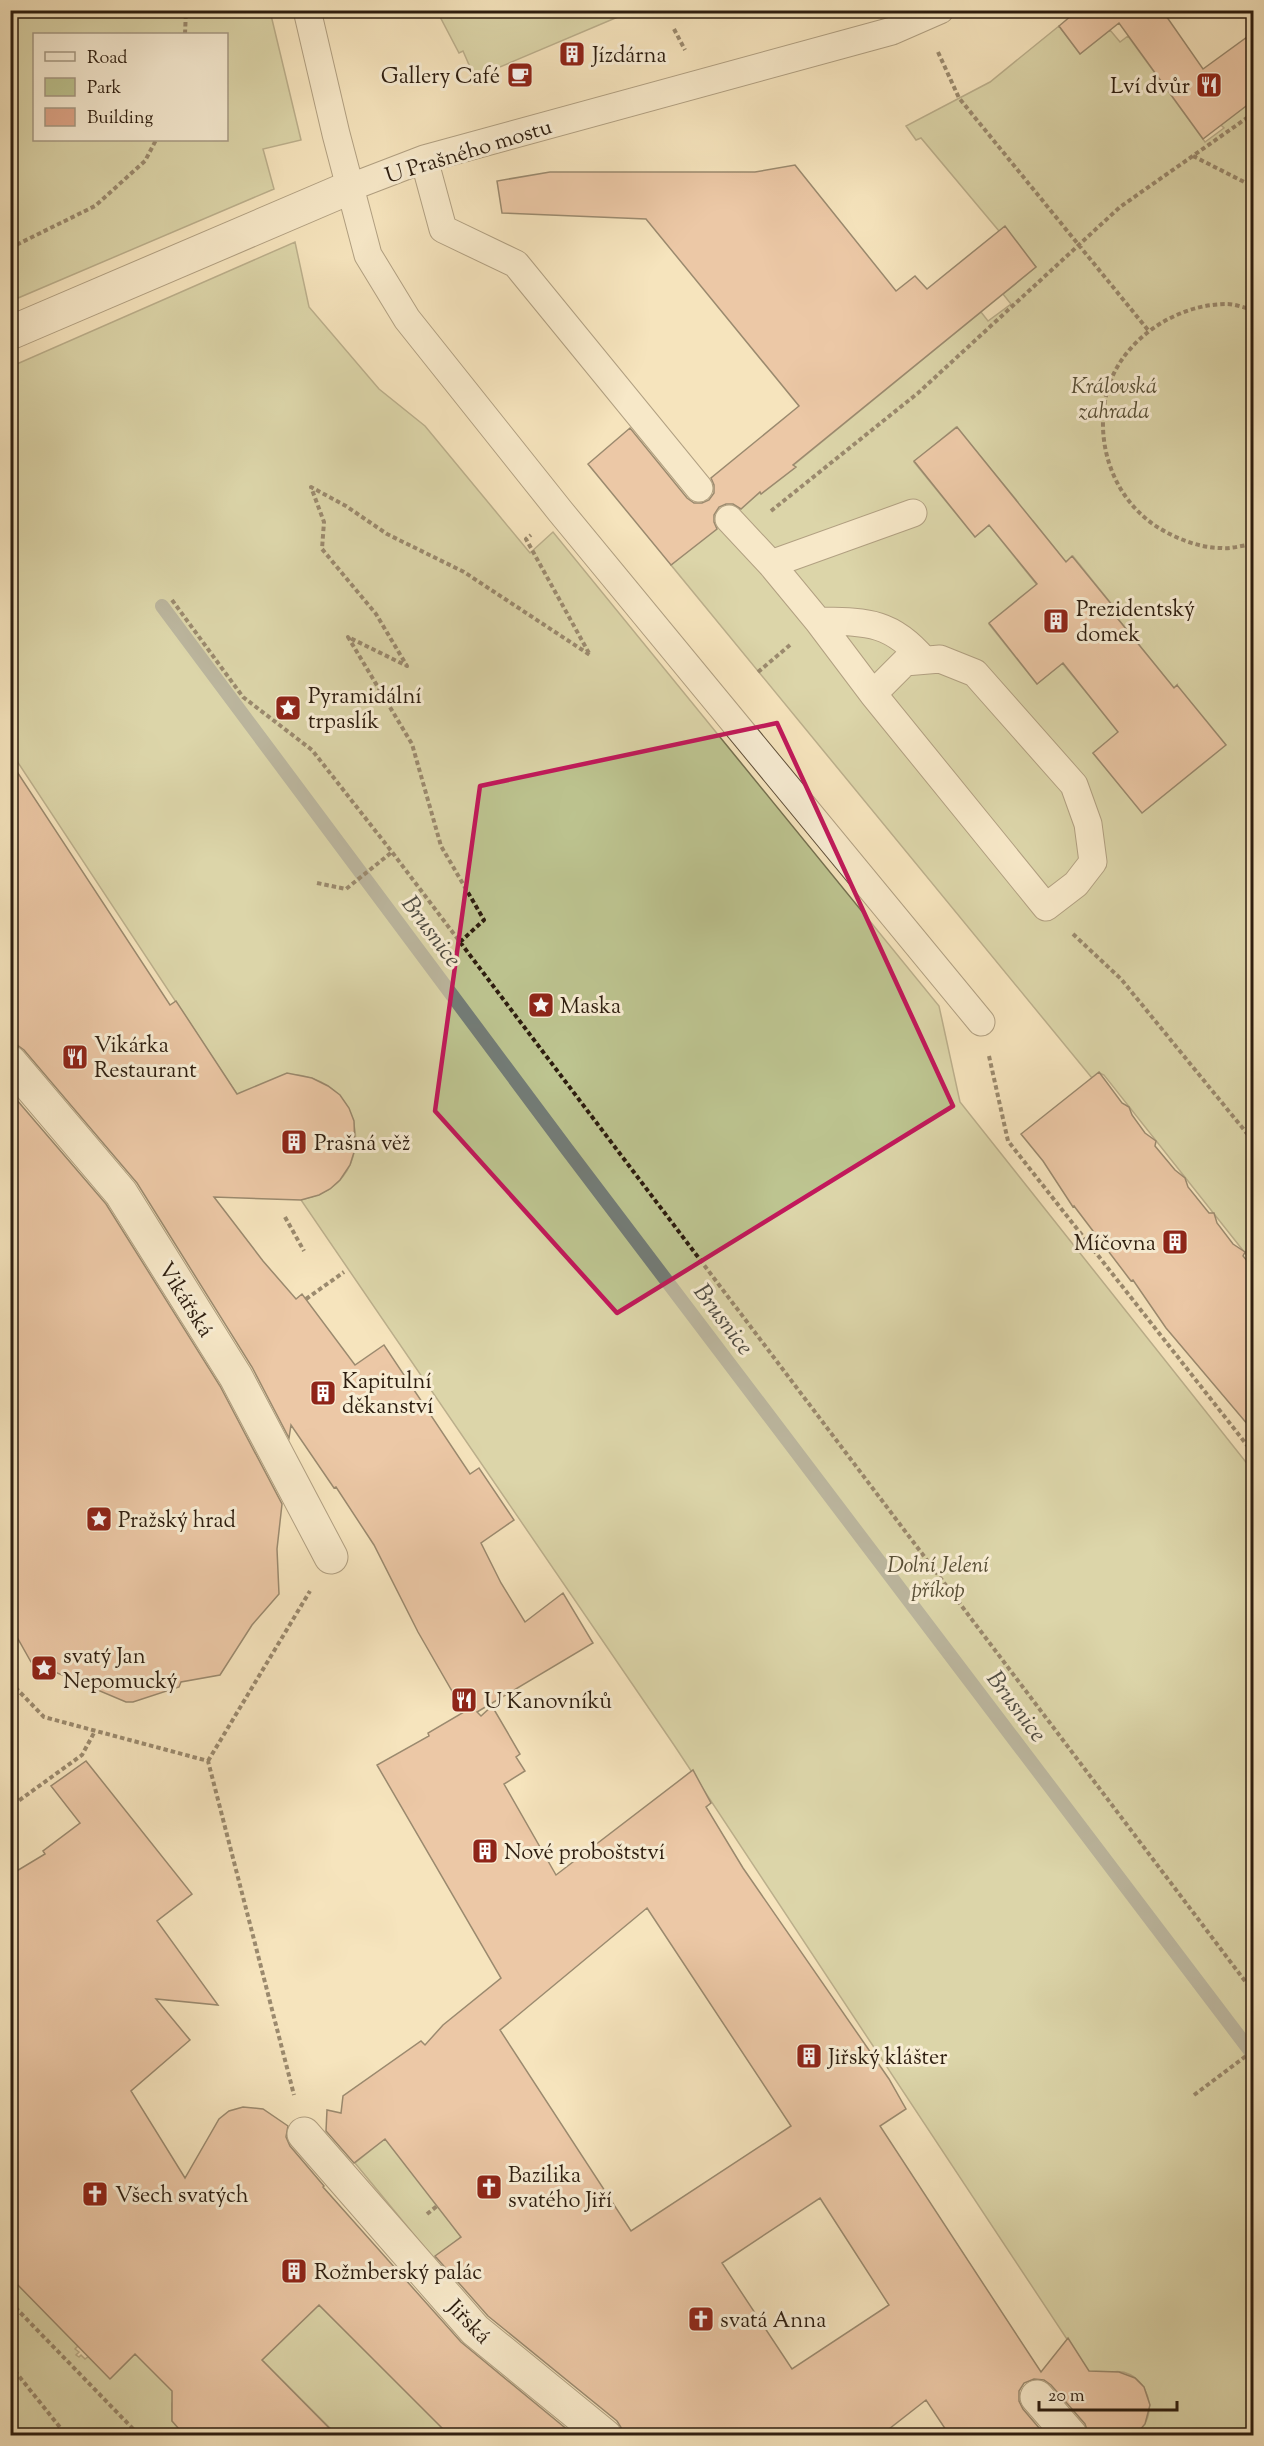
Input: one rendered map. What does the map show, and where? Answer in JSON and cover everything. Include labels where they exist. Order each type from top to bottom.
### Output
[{"type":"street","name":"U Prašného mostu","points":[[10,333],[351,187]]},
{"type":"street","name":"Vikářská","points":[[10,1062],[121,1193],[236,1377],[331,1557]]},
{"type":"street","name":"Jiřská","points":[[304,2134],[475,2330],[605,2436]]},
{"type":"street","points":[[1037,2397],[1071,2436]]},
{"type":"lane","points":[[308,10],[368,255],[408,319],[560,511],[981,1022]]},
{"type":"lane","name":"U Prašného mostu","points":[[351,187],[424,159],[892,31],[928,13]]},
{"type":"lane","points":[[424,159],[443,229],[516,264],[699,488]]},
{"type":"lane","points":[[771,564],[913,513]]},
{"type":"lane","points":[[736,527],[771,564],[818,621],[873,694],[1046,907],[1076,884],[1093,862],[1088,824],[1074,785],[975,673],[940,659],[905,662],[873,694]]},
{"type":"lane","points":[[818,621],[855,621],[888,628],[915,649],[924,660]]},
{"type":"path","points":[[185,33],[186,10]]},
{"type":"path","points":[[928,13],[959,98],[1148,330]]},
{"type":"path","points":[[736,527],[918,393],[1120,207],[1254,113]]},
{"type":"path","points":[[10,248],[95,206],[145,161],[155,141]]},
{"type":"path","points":[[1193,156],[1254,187]]},
{"type":"path","points":[[1254,309],[1227,304],[1185,310],[1148,330],[1123,357],[1107,391],[1102,428],[1108,465],[1126,498],[1151,525],[1185,542],[1222,549],[1254,544]]},
{"type":"path","points":[[460,942],[484,920],[441,846],[412,744],[348,637],[407,666],[376,614],[322,549],[324,522],[311,487],[346,506],[387,534],[464,573],[590,655],[526,539],[560,511]]},
{"type":"path","points":[[172,600],[243,697],[312,750],[393,852],[1254,1993]]},
{"type":"path","points":[[317,883],[346,889],[393,852]]},
{"type":"path","points":[[1046,907],[1120,980],[1254,1142]]},
{"type":"path","points":[[981,1022],[1008,1141],[1254,1454]]},
{"type":"path","points":[[285,1217],[304,1251]]},
{"type":"path","points":[[306,1299],[345,1272]]},
{"type":"path","points":[[304,2134],[208,1761],[331,1557]]},
{"type":"path","points":[[10,1682],[44,1717],[208,1761]]},
{"type":"path","points":[[10,1792],[17,1802],[82,1755],[95,1731]]},
{"type":"path","points":[[1194,2095],[1254,2050]]},
{"type":"path","points":[[10,2302],[140,2436]]},
{"type":"path","points":[[10,2365],[68,2436]]},
{"type":"highlighted area","points":[[777,723],[953,1106],[617,1313],[435,1111],[480,786]]},
{"type":"green space","points":[[11,10],[270,11],[301,140],[263,149],[274,189],[11,301]]},
{"type":"green space","points":[[437,11],[632,11],[481,75],[479,72],[473,74],[463,51],[459,53]]},
{"type":"green space","name":"Královská zahrada","points":[[1059,26],[1080,54],[1110,30],[1120,42],[1128,36],[1205,142],[1224,128],[1221,125],[1253,100],[1253,1263],[1104,1075],[1100,1073],[1092,1078],[671,565],[981,312],[988,321],[1011,304],[1003,294],[1036,267],[999,231],[921,138],[916,140],[906,126],[990,82]],"holes":[[[956,427],[1018,502],[1017,504],[1031,522],[1033,521],[1066,562],[1073,556],[1121,616],[1118,619],[1174,688],[1177,685],[1142,812],[1093,753],[1119,732],[1062,663],[1037,684],[989,624],[1037,585],[989,525],[975,537],[914,462]]]},
{"type":"green space","name":"Dolní Jelení příkop","points":[[295,242],[309,307],[379,389],[425,426],[530,553],[553,532],[939,1006],[960,1102],[1253,1471],[1253,2435],[1131,2435],[1144,2425],[1148,2414],[1149,2405],[1144,2387],[1138,2380],[1122,2372],[1110,2373],[1094,2380],[674,1745],[301,1200],[331,1188],[343,1177],[351,1163],[355,1148],[355,1132],[352,1117],[345,1103],[335,1091],[321,1082],[298,1075],[290,1076],[242,1102],[11,752],[10,367]]},
{"type":"green space","points":[[387,2137],[461,2237],[434,2259],[355,2163]]},
{"type":"green space","points":[[10,2272],[79,2345],[75,2349],[79,2352],[76,2355],[79,2357],[81,2355],[85,2359],[89,2356],[111,2378],[139,2350],[178,2397],[172,2403],[172,2421],[185,2435],[11,2435]]},
{"type":"green space","points":[[319,2305],[450,2435],[337,2435],[262,2360]]},
{"type":"building","name":"Lví dvůr","points":[[1078,10],[1162,10],[1203,69],[1254,32],[1254,100],[1203,139],[1119,23],[1080,54],[1059,26]]},
{"type":"building","points":[[795,165],[896,291],[915,276],[927,289],[1005,226],[1036,267],[793,465],[796,467],[761,494],[760,492],[741,509],[733,504],[719,507],[714,515],[717,529],[671,565],[588,464],[630,428],[687,498],[694,503],[702,503],[709,500],[714,493],[711,478],[799,406],[646,219],[502,213],[497,181],[550,172],[755,172]]},
{"type":"building","name":"Prezidentský domek","points":[[957,427],[1066,562],[1072,556],[1121,616],[1118,619],[1174,688],[1177,685],[1226,745],[1142,813],[1093,753],[1118,732],[1063,663],[1037,684],[989,623],[1037,584],[989,525],[975,537],[914,461]]},
{"type":"building","points":[[10,761],[170,1005],[176,1001],[237,1094],[287,1073],[312,1078],[328,1086],[340,1095],[349,1108],[354,1121],[355,1149],[350,1165],[340,1180],[330,1189],[301,1200],[214,1197],[263,1261],[296,1299],[302,1294],[355,1365],[384,1345],[470,1474],[479,1468],[514,1520],[481,1543],[501,1583],[525,1622],[563,1593],[593,1643],[477,1712],[481,1716],[492,1706],[520,1754],[516,1757],[525,1771],[504,1784],[556,1875],[693,1770],[711,1803],[706,1807],[743,1868],[889,2079],[906,2109],[880,2126],[1041,2372],[1068,2338],[1089,2371],[1119,2372],[1135,2378],[1144,2387],[1150,2405],[1145,2424],[1139,2431],[1131,2436],[1089,2436],[1085,2424],[1051,2385],[1044,2380],[1034,2379],[1024,2383],[1019,2391],[1019,2401],[1046,2436],[950,2436],[926,2400],[880,2436],[623,2436],[617,2421],[488,2316],[435,2256],[461,2237],[385,2139],[354,2163],[326,2131],[327,2110],[341,2113],[343,2096],[421,2041],[425,2045],[443,2025],[501,1978],[377,1765],[429,1736],[428,1733],[464,1712],[418,1632],[374,1545],[291,1425],[289,1438],[252,1367],[137,1183],[24,1050],[17,1045],[10,1044]],"holes":[[[647,1908],[791,2126],[631,2231],[500,2030]],[[820,2198],[889,2305],[792,2369],[722,2263]]]},
{"type":"building","name":"Míčovna","points":[[1099,1072],[1122,1103],[1129,1107],[1145,1133],[1156,1141],[1155,1146],[1175,1170],[1185,1178],[1188,1187],[1209,1213],[1214,1213],[1217,1223],[1233,1244],[1245,1252],[1243,1256],[1254,1269],[1254,1432],[1166,1328],[1133,1280],[1131,1281],[1073,1207],[1043,1161],[1021,1134]]},
{"type":"building","points":[[10,1092],[106,1204],[220,1386],[282,1504],[277,1549],[279,1594],[252,1625],[220,1675],[181,1682],[179,1687],[133,1702],[126,1702],[31,1662],[18,1639],[10,1638]]},
{"type":"building","points":[[86,1761],[192,1894],[157,1921],[218,2005],[156,1999],[190,2040],[131,2091],[185,2178],[219,2119],[229,2111],[243,2107],[263,2109],[288,2126],[286,2137],[290,2146],[323,2187],[461,2342],[575,2436],[450,2436],[319,2305],[262,2360],[337,2436],[185,2436],[172,2421],[172,2391],[135,2354],[110,2379],[10,2277],[10,1875],[45,1854],[43,1851],[80,1823],[51,1786]]},
{"type":"waterway","name":"Brusnice","points":[[162,606],[566,1148],[1254,2056]]},
{"type":"place","name":"Jízdárna","points":[[572,54]]},
{"type":"place","name":"Gallery Café","points":[[520,75]]},
{"type":"place","name":"Lví dvůr","points":[[1209,85]]},
{"type":"place","name":"Prezidentský domek","points":[[1056,621]]},
{"type":"place","name":"Pyramidální trpaslík","points":[[288,708]]},
{"type":"place","name":"Maska","points":[[541,1005]]},
{"type":"place","name":"Vikárka Restaurant","points":[[75,1057]]},
{"type":"place","name":"Prašná věž","points":[[294,1142]]},
{"type":"place","name":"Míčovna","points":[[1175,1242]]},
{"type":"place","name":"Kapitulní děkanství","points":[[323,1393]]},
{"type":"place","name":"Pražský hrad","points":[[99,1519]]},
{"type":"place","name":"svatý Jan Nepomucký","points":[[44,1668]]},
{"type":"place","name":"U Kanovníků","points":[[464,1700]]},
{"type":"place","name":"Nové proboštství","points":[[485,1851]]},
{"type":"place","name":"Jiřský klášter","points":[[809,2056]]},
{"type":"place","name":"Bazilika svatého Jiří","points":[[489,2187]]},
{"type":"place","name":"Všech svatých","points":[[95,2194]]},
{"type":"place","name":"Rožmberský palác","points":[[294,2271]]},
{"type":"place","name":"svatá Anna","points":[[701,2319]]}]
